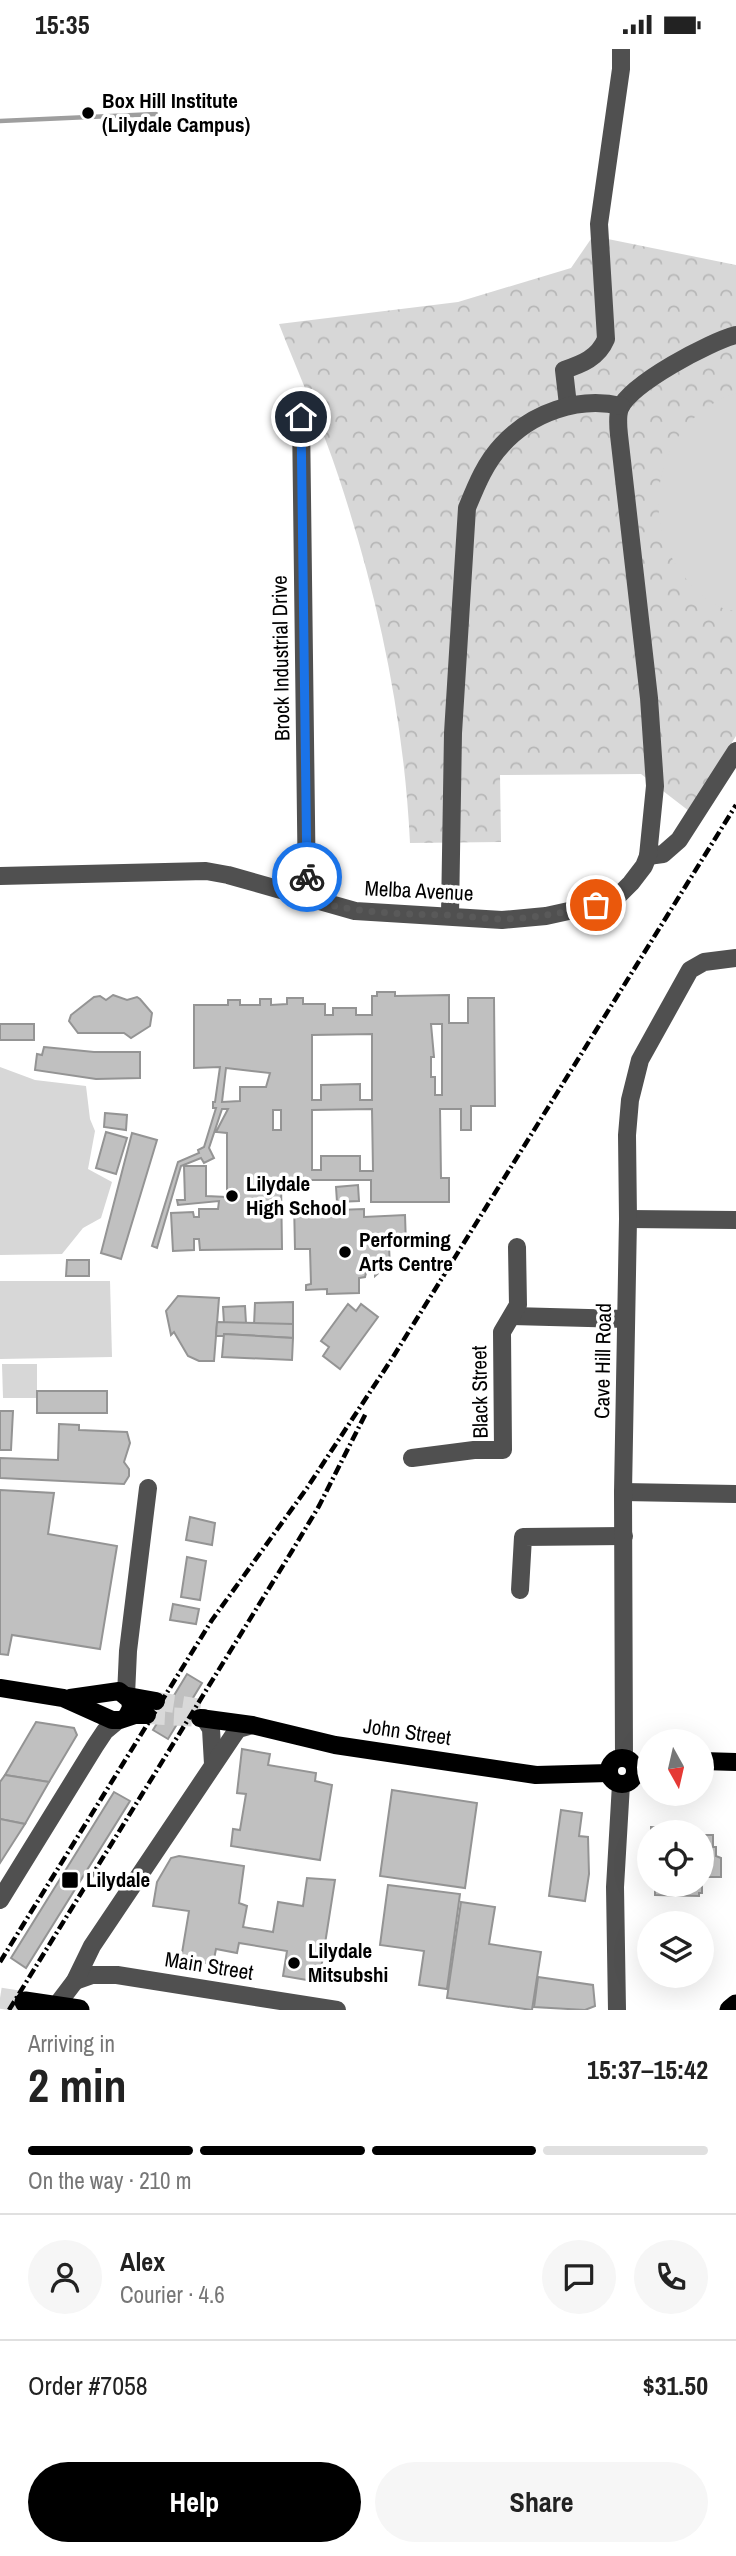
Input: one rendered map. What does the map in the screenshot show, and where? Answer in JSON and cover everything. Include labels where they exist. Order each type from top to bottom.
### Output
[{"type":"highway","points":[[25,2002],[79,2010]]},
{"type":"highway","points":[[730,2010],[736,2005]]},
{"type":"main road","points":[[0,1688],[63,1699],[117,1718],[152,1708],[118,1695],[63,1699]]},
{"type":"main road","points":[[117,1718],[101,1708],[102,1701],[118,1695]]},
{"type":"main road","points":[[117,1718],[131,1709],[118,1695]]},
{"type":"main road","name":"John Street","points":[[203,1715],[335,1745],[536,1775],[615,1779]]},
{"type":"main road","points":[[714,1761],[736,1762]]},
{"type":"main road","points":[[615,1779],[630,1781],[636,1765]]},
{"type":"street","points":[[568,405],[564,370],[583,364],[597,353],[606,339],[599,224],[621,69],[621,49]]},
{"type":"street","points":[[736,335],[709,345],[645,383],[619,411],[619,435],[649,698],[654,786],[648,856],[663,854],[679,840],[736,751]]},
{"type":"street","points":[[450,915],[453,733],[467,507],[481,475],[502,445],[528,423],[568,405],[600,403],[621,406]]},
{"type":"street","name":"Brock Industrial Drive","points":[[301,417],[307,899]]},
{"type":"street","name":"Melba Avenue","points":[[0,876],[206,871],[242,878],[331,906],[375,913],[513,919],[546,916],[596,905],[617,897],[639,874],[648,856]]},
{"type":"street","name":"Cave Hill Road","points":[[636,1765],[624,1536],[628,1219],[626,1135],[630,1100],[640,1060],[690,970],[704,962],[736,958]]},
{"type":"street","points":[[628,1219],[736,1220]]},
{"type":"street","name":"Black Street","points":[[412,1458],[474,1450],[503,1450],[502,1332],[518,1305],[517,1247]]},
{"type":"street","points":[[513,1316],[626,1319]]},
{"type":"street","points":[[118,1695],[128,1651],[148,1488]]},
{"type":"street","points":[[624,1492],[736,1494]]},
{"type":"street","points":[[520,1590],[523,1537],[624,1536]]},
{"type":"street","points":[[203,1715],[211,1729],[214,1764]]},
{"type":"street","points":[[0,1900],[94,1746],[117,1718]]},
{"type":"street","points":[[55,2008],[75,1982],[96,1940],[236,1731],[252,1725]]},
{"type":"street","points":[[615,1779],[617,2010]]},
{"type":"street","name":"Main Street","points":[[75,1982],[92,1975],[117,1975],[337,2010]]},
{"type":"green space","points":[[593,236],[736,265],[736,736],[689,811],[641,774],[500,775],[501,842],[410,843],[395,704],[366,567],[332,459],[279,324],[458,302],[571,268]]},
{"type":"green space","points":[[736,393],[736,611],[721,608],[708,601],[687,580],[671,556],[661,529],[658,501],[662,473],[672,448],[688,425],[709,406]]},
{"type":"green space","points":[[0,1067],[35,1080],[86,1086],[90,1119],[95,1131],[88,1169],[112,1182],[101,1218],[83,1228],[62,1254],[0,1255]]},
{"type":"green space","points":[[0,1281],[110,1281],[112,1357],[0,1359]]},
{"type":"green space","points":[[2,1364],[37,1364],[37,1398],[3,1398]]},
{"type":"building","points":[[377,992],[395,992],[395,996],[449,995],[449,1023],[468,1023],[468,998],[494,998],[495,1106],[471,1106],[471,1130],[461,1130],[461,1109],[440,1109],[441,1178],[449,1178],[449,1202],[371,1202],[371,1180],[281,1180],[282,1249],[200,1250],[199,1239],[194,1239],[194,1250],[173,1251],[171,1213],[193,1212],[194,1217],[199,1217],[199,1209],[218,1209],[219,1201],[178,1205],[177,1200],[185,1200],[184,1166],[206,1166],[206,1196],[227,1197],[227,1133],[216,1132],[228,1109],[222,1109],[209,1148],[214,1158],[204,1163],[201,1158],[181,1166],[157,1248],[152,1246],[178,1162],[199,1153],[198,1150],[204,1147],[216,1108],[213,1108],[213,1102],[220,1067],[194,1068],[194,1005],[228,1005],[228,1000],[240,1000],[240,1005],[260,1005],[260,999],[271,999],[271,1005],[287,1004],[287,998],[303,998],[303,1004],[325,1004],[325,1015],[333,1015],[333,1008],[356,1008],[356,1015],[372,1015],[372,996],[377,996]],"holes":[[[431,1024],[442,1024],[442,1095],[435,1095],[435,1077],[431,1077],[431,1057],[434,1057]],[[372,1034],[372,1100],[360,1100],[360,1084],[321,1085],[321,1100],[312,1100],[312,1035]],[[226,1068],[270,1073],[266,1087],[240,1087],[240,1101],[222,1102]],[[372,1109],[373,1171],[360,1171],[360,1156],[321,1156],[321,1170],[312,1170],[312,1110]],[[273,1110],[281,1110],[281,1130],[273,1130]]]},
{"type":"building","points":[[113,995],[127,1000],[137,997],[140,999],[152,1013],[150,1026],[131,1038],[124,1033],[78,1033],[69,1021],[71,1015],[94,997],[100,996],[106,1000]]},
{"type":"building","points":[[0,1024],[34,1024],[34,1040],[0,1040]]},
{"type":"building","points":[[44,1047],[94,1052],[140,1052],[140,1078],[96,1079],[35,1070],[37,1054],[42,1055]]},
{"type":"building","points":[[105,1113],[127,1115],[126,1130],[104,1127]]},
{"type":"building","points":[[106,1132],[127,1138],[116,1174],[96,1168]]},
{"type":"building","points":[[132,1133],[157,1140],[121,1259],[101,1253]]},
{"type":"building","points":[[358,1185],[359,1201],[337,1202],[336,1187]]},
{"type":"building","points":[[294,1202],[337,1210],[364,1209],[364,1217],[405,1215],[406,1245],[389,1246],[390,1268],[384,1268],[375,1276],[375,1269],[367,1269],[365,1277],[359,1278],[359,1293],[327,1294],[327,1289],[306,1290],[306,1285],[311,1284],[310,1249],[295,1249]]},
{"type":"building","points":[[67,1260],[89,1260],[89,1276],[66,1276]]},
{"type":"building","points":[[178,1296],[219,1298],[214,1361],[199,1361],[188,1356],[174,1332],[171,1335],[166,1311]]},
{"type":"building","points":[[293,1302],[293,1324],[254,1325],[255,1303]]},
{"type":"building","points":[[348,1304],[356,1311],[361,1304],[378,1317],[340,1369],[323,1356],[329,1347],[321,1341]]},
{"type":"building","points":[[245,1306],[246,1323],[224,1323],[223,1307]]},
{"type":"building","points":[[217,1322],[293,1324],[293,1338],[224,1334],[216,1336]]},
{"type":"building","points":[[224,1334],[293,1338],[292,1360],[222,1357]]},
{"type":"building","points":[[37,1391],[107,1391],[107,1413],[37,1413]]},
{"type":"building","points":[[0,1411],[13,1411],[11,1450],[0,1450]]},
{"type":"building","points":[[59,1424],[79,1425],[79,1430],[127,1432],[130,1443],[124,1462],[129,1469],[129,1476],[124,1484],[0,1478],[0,1458],[58,1460]]},
{"type":"building","points":[[0,1490],[54,1493],[48,1534],[117,1546],[100,1649],[12,1635],[8,1655],[0,1654]]},
{"type":"building","points":[[190,1517],[215,1523],[212,1545],[186,1540]]},
{"type":"building","points":[[187,1557],[206,1561],[200,1600],[181,1597]]},
{"type":"building","points":[[173,1604],[199,1609],[196,1624],[170,1620]]},
{"type":"building","points":[[187,1674],[202,1683],[168,1739],[153,1730]]},
{"type":"building","points":[[36,1722],[74,1728],[77,1735],[49,1782],[5,1775]]},
{"type":"building","points":[[242,1749],[270,1754],[268,1765],[316,1773],[315,1781],[332,1785],[320,1860],[231,1846],[233,1829],[240,1830],[246,1794],[237,1793]]},
{"type":"building","points":[[5,1775],[49,1782],[25,1824],[0,1819],[0,1782]]},
{"type":"building","points":[[392,1790],[477,1803],[465,1888],[380,1876]]},
{"type":"building","name":"Lilydale","points":[[114,1792],[130,1801],[26,1968],[11,1958]]},
{"type":"building","points":[[561,1810],[582,1813],[579,1836],[588,1837],[589,1874],[585,1901],[549,1896]]},
{"type":"building","points":[[0,1819],[25,1824],[0,1863]]},
{"type":"building","points":[[714,1847],[716,1856],[721,1858],[721,1877],[714,1877]]},
{"type":"building","points":[[179,1856],[244,1866],[239,1903],[247,1906],[243,1927],[273,1932],[278,1902],[303,1906],[307,1878],[335,1880],[319,1982],[283,1976],[287,1951],[239,1943],[237,1953],[216,1949],[213,1964],[181,1959],[189,1911],[153,1906],[157,1882],[171,1858]]},
{"type":"building","points":[[388,1885],[460,1894],[447,1989],[419,1985],[424,1951],[380,1945]]},
{"type":"building","points":[[461,1902],[495,1907],[489,1944],[541,1952],[532,2010],[447,1998]]},
{"type":"building","points":[[538,1977],[593,1985],[595,2006],[585,2010],[534,2007]]},
{"type":"waterway","points":[[0,121],[156,114]]},
{"type":"tunnel","points":[[156,1701],[201,1708]]},
{"type":"tunnel","points":[[147,1715],[200,1718]]},
{"type":"tunnel","points":[[0,1998],[25,2002]]},
{"type":"railway","points":[[0,1962],[212,1620],[307,1488],[393,1357],[736,805]]},
{"type":"railway","points":[[9,2010],[319,1506],[366,1413]]},
{"type":"way so far","points":[[307,877],[307,899],[375,913],[502,919],[546,916],[596,905]]},
{"type":"place","name":"Box Hill Institute (Lilydale Campus)","points":[[88,113]]},
{"type":"place","name":"Lilydale High School","points":[[232,1196]]},
{"type":"place","name":"Performing Arts Centre","points":[[345,1252]]},
{"type":"place","name":"Lilydale","points":[[70,1880]]},
{"type":"place","name":"Lilydale Mitsubshi","points":[[294,1963]]},
{"type":"route","points":[[301,417],[307,877]]}]
